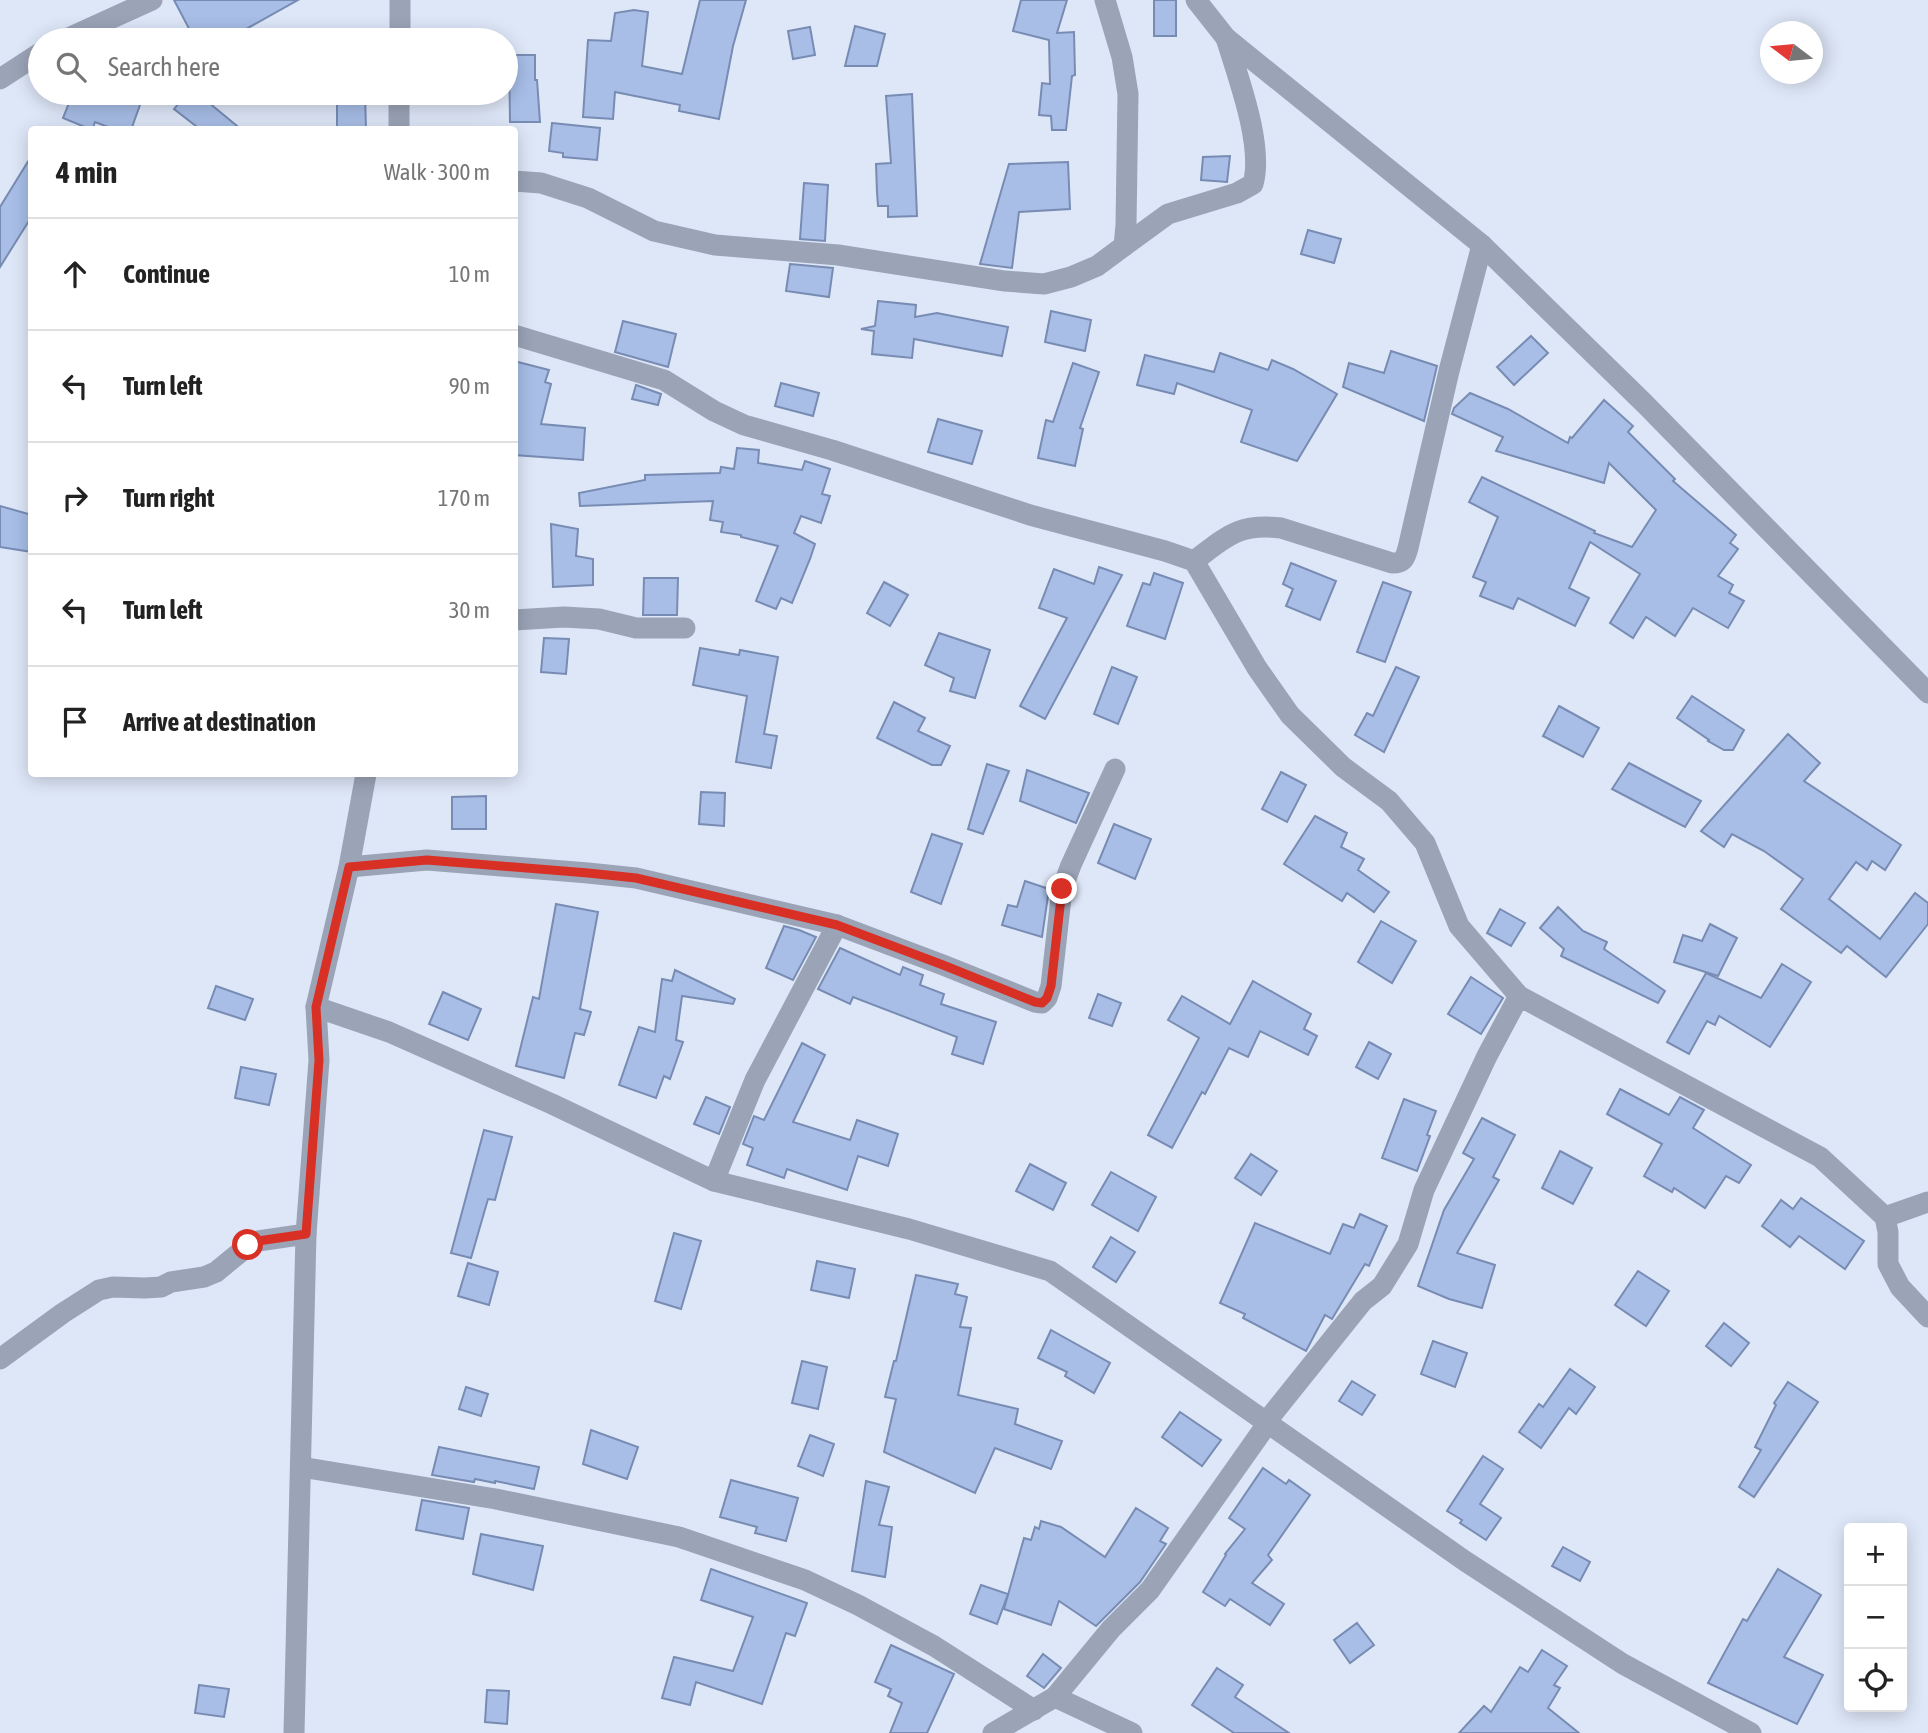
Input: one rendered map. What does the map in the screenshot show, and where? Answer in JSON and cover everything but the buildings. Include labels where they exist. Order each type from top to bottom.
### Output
[{"type":"street","points":[[90,28],[152,0]]},
{"type":"street","points":[[400,0],[400,28]]},
{"type":"street","points":[[1105,0],[1122,57],[1128,94],[1124,246]]},
{"type":"street","points":[[1196,0],[1226,38],[1482,245],[1645,404],[1928,693]]},
{"type":"street","points":[[518,181],[541,183],[588,198],[654,230],[715,245],[838,255],[1005,281],[1044,284],[1097,266],[1168,214],[1237,193],[1253,184],[1256,173],[1247,107],[1226,38]]},
{"type":"street","points":[[0,79],[28,60]]},
{"type":"street","points":[[399,105],[399,126]]},
{"type":"street","points":[[1194,561],[1233,532],[1268,527],[1281,528],[1392,564],[1404,560],[1482,245]]},
{"type":"street","points":[[518,336],[664,380],[714,411],[744,425],[832,450],[1030,514],[1194,561],[1257,668],[1290,715],[1343,766],[1389,801],[1425,843],[1458,926],[1519,996],[1820,1157],[1885,1217],[1888,1264],[1900,1287],[1928,1317]]},
{"type":"street","points":[[518,620],[564,617],[599,619],[636,628],[685,628]]},
{"type":"street","points":[[349,867],[427,860],[624,877],[837,925],[1042,1003],[1051,986],[1062,889],[1115,769]]},
{"type":"street","points":[[294,1733],[306,1234],[319,1060],[316,1007],[349,867],[365,777]]},
{"type":"street","points":[[714,1181],[755,1080],[837,925]]},
{"type":"street","points":[[993,1733],[1055,1697],[1111,1629],[1150,1590],[1266,1422],[1363,1301],[1382,1286],[1408,1244],[1424,1190],[1487,1056],[1519,996]]},
{"type":"street","points":[[316,1007],[401,1037],[552,1104],[714,1181],[909,1229],[1050,1272],[1465,1561],[1623,1664],[1751,1733]]},
{"type":"street","points":[[1885,1217],[1928,1202]]},
{"type":"street","points":[[0,1359],[99,1290],[113,1287],[161,1287],[171,1282],[204,1277],[216,1272],[248,1245],[306,1234]]},
{"type":"street","points":[[300,1467],[496,1499],[679,1537],[805,1580],[858,1605],[934,1646],[1034,1710]]},
{"type":"street","points":[[1055,1697],[1132,1733]]},
{"type":"route","points":[[248,1245],[306,1234],[319,1060],[316,1007],[349,867],[427,860],[636,878],[837,925],[1042,1003],[1051,986],[1062,889]]}]
